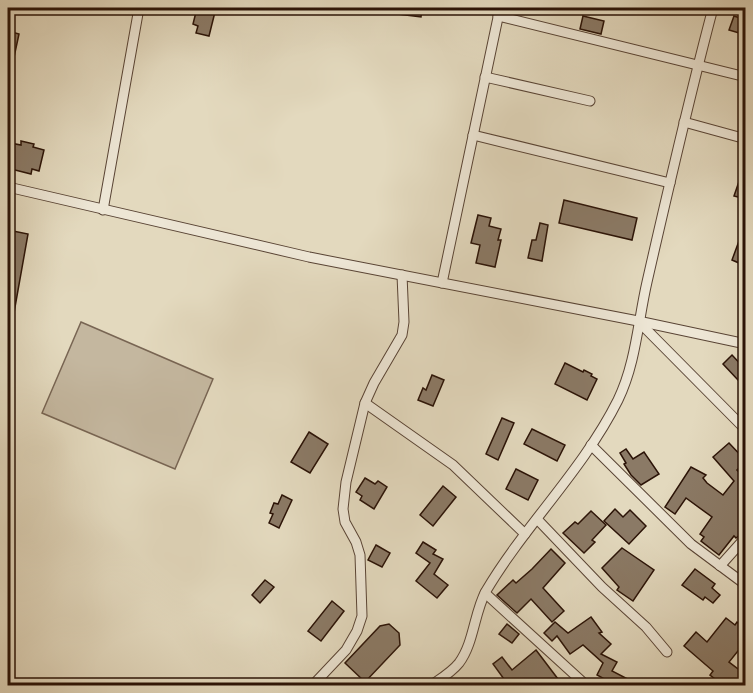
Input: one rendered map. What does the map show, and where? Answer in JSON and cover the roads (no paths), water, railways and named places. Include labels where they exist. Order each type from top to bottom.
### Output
[{"type":"street","points":[[103,210],[139,8]]},
{"type":"street","points":[[430,686],[459,663],[485,593],[525,534],[591,445],[617,401],[630,371],[638,321],[713,8]]},
{"type":"street","points":[[442,283],[499,12],[746,77]]},
{"type":"street","points":[[485,78],[590,102]]},
{"type":"street","points":[[684,122],[746,139]]},
{"type":"street","points":[[473,135],[670,183]]},
{"type":"street","points":[[8,187],[309,257],[746,344]]},
{"type":"street","points":[[312,686],[346,650],[357,632],[362,616],[360,555],[345,522],[343,509],[346,482],[365,403],[402,335],[404,322],[402,275]]},
{"type":"street","points":[[638,321],[746,430]]},
{"type":"street","points":[[365,403],[453,465],[525,534]]},
{"type":"street","points":[[591,445],[691,544],[746,585]]},
{"type":"street","points":[[537,519],[602,587],[646,627],[667,652]]},
{"type":"street","points":[[720,566],[746,537]]},
{"type":"street","points":[[485,593],[587,686]]}]
